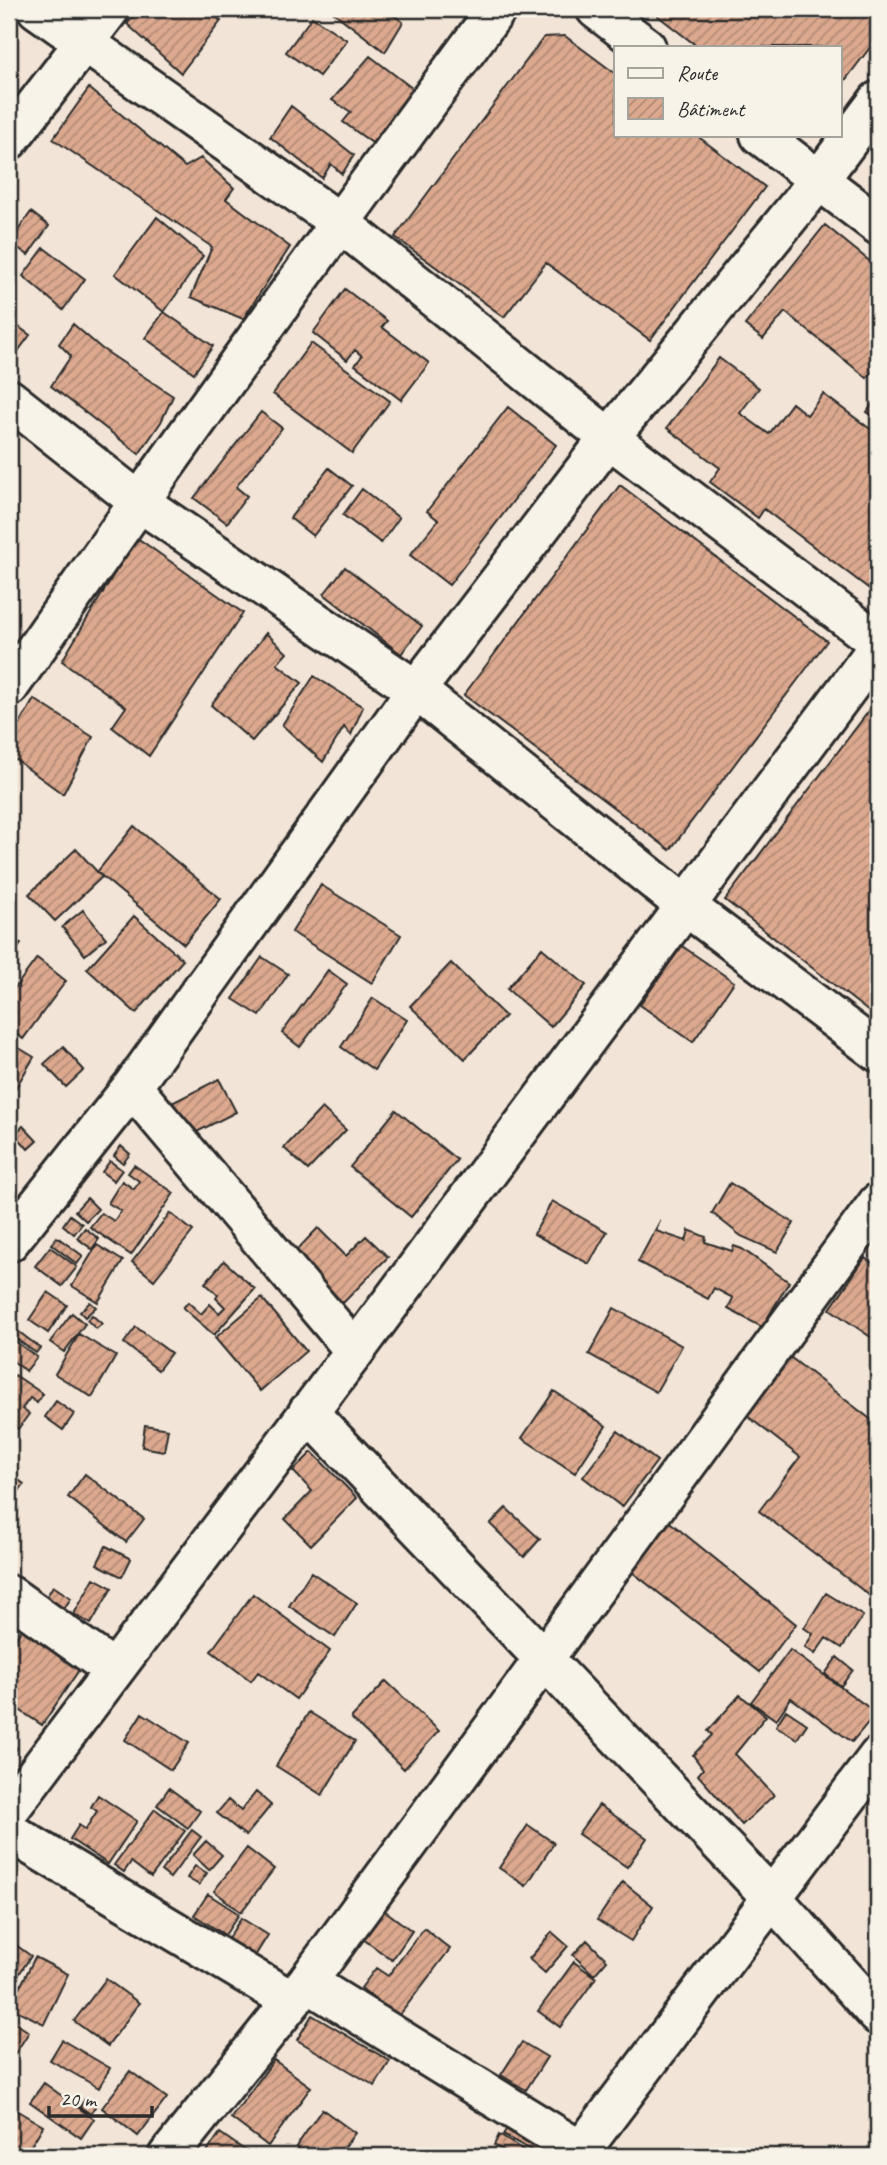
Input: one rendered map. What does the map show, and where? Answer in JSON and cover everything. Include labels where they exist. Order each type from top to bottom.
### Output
[{"type":"street","points":[[37,9],[339,222],[609,438],[878,642]]},
{"type":"street","points":[[9,140],[110,9]]},
{"type":"street","points":[[9,687],[138,501],[496,9]]},
{"type":"street","points":[[596,9],[645,46]]},
{"type":"street","points":[[10,1237],[132,1087],[416,690],[609,438],[819,180],[878,101]]},
{"type":"street","points":[[761,136],[878,225]]},
{"type":"street","points":[[9,399],[138,501],[416,690],[686,906],[878,1052]]},
{"type":"street","points":[[9,1810],[355,1351],[878,647]]},
{"type":"street","points":[[132,1087],[355,1351]]},
{"type":"street","points":[[168,2156],[299,1991],[878,1203]]},
{"type":"street","points":[[308,1412],[772,1898],[878,2015]]},
{"type":"street","points":[[9,1595],[114,1670]]},
{"type":"street","points":[[9,1832],[299,1991],[579,2154],[878,1757]]},
{"type":"building","points":[[140,9],[206,9],[221,21],[181,73],[127,24]]},
{"type":"building","points":[[329,9],[385,9],[403,22],[385,52]]},
{"type":"building","points":[[649,9],[878,9],[878,37],[842,84],[842,46],[697,46]]},
{"type":"building","points":[[312,17],[347,40],[319,76],[286,52]]},
{"type":"building","points":[[565,36],[614,73],[614,136],[697,136],[765,187],[650,340],[546,263],[504,317],[395,237],[544,37]]},
{"type":"building","points":[[370,56],[417,92],[378,147],[343,122],[351,112],[332,100]]},
{"type":"building","points":[[89,88],[185,167],[201,158],[234,188],[226,199],[290,247],[243,319],[191,297],[212,247],[53,139]]},
{"type":"building","points":[[291,106],[354,155],[342,174],[331,164],[322,178],[270,137]]},
{"type":"building","points":[[31,212],[49,226],[28,255],[10,242]]},
{"type":"building","points":[[157,217],[203,256],[164,312],[115,274]]},
{"type":"building","points":[[825,225],[878,268],[878,364],[867,378],[785,312],[763,339],[745,325]]},
{"type":"building","points":[[44,248],[85,279],[63,310],[23,276]]},
{"type":"building","points":[[345,289],[387,321],[382,327],[429,363],[401,400],[355,365],[362,356],[355,350],[347,360],[313,333]]},
{"type":"building","points":[[164,312],[213,346],[194,373],[145,338]]},
{"type":"building","points":[[9,320],[30,335],[16,354],[9,348]]},
{"type":"building","points":[[73,324],[101,348],[173,396],[161,422],[139,454],[51,386],[71,356],[59,344]]},
{"type":"building","points":[[311,343],[390,401],[352,453],[273,394]]},
{"type":"building","points":[[719,358],[759,388],[740,413],[769,434],[792,403],[807,415],[823,394],[877,434],[878,432],[878,582],[872,591],[764,509],[758,518],[710,482],[720,468],[667,428]]},
{"type":"building","points":[[878,396],[878,420],[867,412]]},
{"type":"building","points":[[508,407],[556,445],[449,585],[410,555],[438,520],[427,511]]},
{"type":"building","points":[[261,412],[282,428],[236,487],[247,496],[227,523],[194,498]]},
{"type":"building","points":[[329,468],[352,486],[313,536],[290,518]]},
{"type":"building","points":[[620,485],[827,641],[670,850],[464,695]]},
{"type":"building","points":[[362,489],[399,518],[381,543],[343,515]]},
{"type":"building","points":[[136,537],[243,613],[149,756],[112,727],[126,707],[62,661]]},
{"type":"building","points":[[345,567],[422,626],[401,654],[324,594]]},
{"type":"building","points":[[266,633],[287,653],[277,664],[302,683],[252,741],[211,705]]},
{"type":"building","points":[[314,676],[363,707],[351,735],[344,727],[323,762],[282,725]]},
{"type":"building","points":[[34,699],[93,737],[63,794],[9,755],[9,743]]},
{"type":"building","points":[[878,699],[878,1019],[725,900]]},
{"type":"building","points":[[134,826],[221,899],[184,944],[97,872]]},
{"type":"building","points":[[76,849],[102,877],[55,921],[29,894]]},
{"type":"building","points":[[321,885],[401,935],[372,983],[292,932]]},
{"type":"building","points":[[83,910],[106,938],[85,955],[62,927]]},
{"type":"building","points":[[134,916],[183,960],[136,1013],[87,969]]},
{"type":"building","points":[[9,935],[21,944],[9,960]]},
{"type":"building","points":[[682,946],[734,982],[693,1042],[640,1005]]},
{"type":"building","points":[[542,948],[586,985],[551,1027],[507,989]]},
{"type":"building","points":[[262,957],[288,974],[260,1016],[233,999]]},
{"type":"building","points":[[37,958],[66,981],[23,1039],[9,1028],[9,996]]},
{"type":"building","points":[[451,963],[505,1016],[465,1059],[410,1006]]},
{"type":"building","points":[[328,970],[347,984],[300,1047],[282,1033]]},
{"type":"building","points":[[373,998],[407,1020],[374,1070],[341,1047]]},
{"type":"building","points":[[9,1042],[34,1057],[9,1099]]},
{"type":"building","points":[[63,1047],[84,1070],[66,1087],[44,1064]]},
{"type":"building","points":[[219,1079],[236,1112],[187,1137],[170,1104]]},
{"type":"building","points":[[322,1108],[346,1130],[308,1170],[284,1148]]},
{"type":"building","points":[[396,1110],[457,1160],[411,1217],[350,1167]]},
{"type":"building","points":[[23,1126],[37,1141],[28,1149],[15,1134]]},
{"type":"building","points":[[121,1146],[130,1154],[123,1163],[114,1156]]},
{"type":"building","points":[[110,1161],[122,1170],[114,1181],[102,1172]]},
{"type":"building","points":[[134,1165],[174,1193],[131,1255],[90,1227],[101,1213],[114,1221],[121,1211],[108,1203],[122,1181],[134,1189],[139,1181],[128,1173]]},
{"type":"building","points":[[730,1183],[794,1223],[777,1252],[741,1236],[712,1213]]},
{"type":"building","points":[[87,1198],[98,1209],[86,1221],[75,1211]]},
{"type":"building","points":[[552,1201],[607,1232],[589,1264],[534,1234]]},
{"type":"building","points":[[170,1213],[193,1231],[154,1280],[132,1262]]},
{"type":"building","points":[[70,1215],[82,1224],[74,1234],[63,1225]]},
{"type":"building","points":[[660,1221],[656,1231],[686,1241],[689,1230],[706,1237],[705,1242],[732,1251],[734,1246],[742,1249],[789,1282],[762,1327],[728,1309],[733,1298],[714,1288],[708,1299],[638,1262]]},
{"type":"building","points":[[85,1228],[99,1239],[92,1249],[77,1238]]},
{"type":"building","points":[[318,1228],[346,1256],[366,1236],[388,1257],[343,1303],[294,1253]]},
{"type":"building","points":[[57,1237],[83,1256],[77,1264],[51,1244]]},
{"type":"building","points":[[97,1245],[123,1261],[98,1302],[72,1286]]},
{"type":"building","points":[[50,1247],[77,1267],[62,1286],[35,1266]]},
{"type":"building","points":[[865,1258],[878,1267],[878,1342],[830,1309]]},
{"type":"building","points":[[224,1261],[255,1289],[214,1335],[183,1308],[188,1302],[201,1314],[210,1304],[219,1313],[225,1307],[216,1298],[218,1295],[205,1283]]},
{"type":"building","points":[[48,1292],[67,1305],[48,1333],[29,1320]]},
{"type":"building","points":[[262,1298],[306,1351],[260,1391],[215,1338]]},
{"type":"building","points":[[90,1302],[96,1307],[85,1317],[80,1312]]},
{"type":"building","points":[[614,1308],[682,1346],[656,1392],[589,1354]]},
{"type":"building","points":[[9,1309],[17,1314],[9,1329]]},
{"type":"building","points":[[72,1313],[85,1324],[64,1352],[50,1342]]},
{"type":"building","points":[[92,1315],[102,1324],[96,1329],[87,1320]]},
{"type":"building","points":[[136,1327],[171,1353],[158,1370],[124,1343]]},
{"type":"building","points":[[14,1328],[40,1348],[36,1353],[9,1334]]},
{"type":"building","points":[[79,1334],[116,1356],[92,1397],[55,1374]]},
{"type":"building","points":[[9,1337],[37,1357],[26,1371],[9,1358]]},
{"type":"building","points":[[790,1357],[878,1425],[878,1602],[759,1511],[800,1457],[746,1415]]},
{"type":"building","points":[[15,1375],[43,1394],[37,1403],[30,1398],[22,1409],[29,1414],[18,1429],[9,1423],[9,1382]]},
{"type":"building","points":[[554,1391],[606,1426],[575,1473],[522,1438]]},
{"type":"building","points":[[56,1401],[74,1414],[63,1430],[45,1417]]},
{"type":"building","points":[[145,1425],[168,1429],[164,1451],[142,1447]]},
{"type":"building","points":[[618,1431],[657,1461],[622,1507],[583,1477]]},
{"type":"building","points":[[312,1452],[357,1498],[311,1545],[285,1519],[312,1491],[293,1471]]},
{"type":"building","points":[[9,1473],[24,1484],[9,1505]]},
{"type":"building","points":[[85,1474],[144,1519],[126,1542],[68,1497]]},
{"type":"building","points":[[506,1508],[540,1539],[524,1557],[490,1524]]},
{"type":"building","points":[[666,1519],[796,1624],[760,1672],[627,1568]]},
{"type":"building","points":[[106,1546],[131,1559],[122,1577],[97,1564]]},
{"type":"building","points":[[311,1572],[357,1603],[335,1637],[289,1606]]},
{"type":"building","points":[[94,1578],[112,1588],[91,1624],[74,1614]]},
{"type":"building","points":[[53,1586],[71,1598],[64,1609],[46,1598]]},
{"type":"building","points":[[826,1593],[863,1616],[842,1648],[826,1638],[815,1654],[805,1647],[813,1634],[804,1628]]},
{"type":"building","points":[[253,1594],[330,1651],[296,1699],[258,1672],[251,1681],[211,1651]]},
{"type":"building","points":[[27,1621],[85,1661],[42,1725],[9,1703],[9,1649]]},
{"type":"building","points":[[790,1650],[876,1713],[852,1742],[791,1698],[776,1720],[751,1702]]},
{"type":"building","points":[[837,1657],[853,1670],[841,1686],[825,1674]]},
{"type":"building","points":[[386,1681],[439,1731],[404,1769],[351,1718]]},
{"type":"building","points":[[740,1695],[766,1716],[735,1754],[774,1795],[742,1825],[698,1775],[703,1769],[693,1755],[712,1735],[708,1731]]},
{"type":"building","points":[[786,1710],[807,1724],[797,1739],[776,1726]]},
{"type":"building","points":[[309,1712],[355,1741],[322,1795],[276,1766]]},
{"type":"building","points":[[142,1713],[189,1743],[171,1770],[125,1740]]},
{"type":"building","points":[[9,1742],[17,1748],[9,1759]]},
{"type":"building","points":[[169,1788],[200,1811],[188,1828],[157,1805]]},
{"type":"building","points":[[256,1792],[271,1805],[246,1836],[217,1813],[228,1800],[241,1811]]},
{"type":"building","points":[[98,1795],[137,1821],[108,1864],[70,1839],[79,1825],[85,1830],[97,1811],[91,1807]]},
{"type":"building","points":[[599,1805],[647,1838],[627,1867],[578,1834]]},
{"type":"building","points":[[155,1809],[185,1831],[151,1877],[131,1862],[124,1872],[114,1865]]},
{"type":"building","points":[[528,1825],[554,1843],[526,1886],[499,1868]]},
{"type":"building","points":[[192,1830],[201,1837],[170,1878],[161,1871]]},
{"type":"building","points":[[206,1841],[222,1855],[209,1870],[193,1855]]},
{"type":"building","points":[[247,1848],[274,1869],[241,1912],[214,1891]]},
{"type":"building","points":[[9,1862],[17,1868],[9,1878]]},
{"type":"building","points":[[195,1866],[207,1873],[199,1885],[187,1878]]},
{"type":"building","points":[[623,1882],[653,1906],[631,1941],[597,1920]]},
{"type":"building","points":[[208,1894],[239,1914],[225,1935],[194,1915]]},
{"type":"building","points":[[384,1910],[412,1931],[392,1960],[363,1939]]},
{"type":"building","points":[[241,1918],[268,1935],[255,1956],[228,1939]]},
{"type":"building","points":[[424,1928],[450,1949],[398,2017],[361,1988],[376,1968],[388,1976]]},
{"type":"building","points":[[552,1932],[568,1946],[545,1973],[529,1959]]},
{"type":"building","points":[[9,1940],[31,1956],[13,1983],[9,1980]]},
{"type":"building","points":[[587,1940],[607,1960],[594,1975],[573,1955]]},
{"type":"building","points":[[35,1957],[68,1974],[44,2024],[10,2007]]},
{"type":"building","points":[[574,1962],[596,1978],[560,2027],[538,2011]]},
{"type":"building","points":[[106,1979],[139,2003],[108,2046],[74,2021]]},
{"type":"building","points":[[312,2015],[390,2061],[375,2086],[297,2040]]},
{"type":"building","points":[[9,2019],[29,2032],[9,2063]]},
{"type":"building","points":[[62,2040],[110,2068],[99,2088],[50,2060]]},
{"type":"building","points":[[522,2042],[547,2057],[526,2090],[501,2075]]},
{"type":"building","points":[[274,2060],[311,2087],[268,2146],[231,2118]]},
{"type":"building","points":[[130,2071],[167,2098],[138,2136],[102,2108]]},
{"type":"building","points":[[44,2083],[94,2119],[81,2138],[30,2102]]},
{"type":"building","points":[[85,2099],[96,2105],[91,2114],[80,2107]]},
{"type":"building","points":[[322,2109],[355,2133],[338,2156],[309,2156],[296,2147]]},
{"type":"building","points":[[16,2110],[43,2126],[25,2156],[9,2156],[9,2122]]},
{"type":"building","points":[[513,2117],[552,2139],[542,2156],[503,2135]]},
{"type":"building","points":[[220,2133],[253,2156],[204,2156]]},
{"type":"building","points":[[499,2135],[533,2156],[513,2156],[494,2145]]}]
